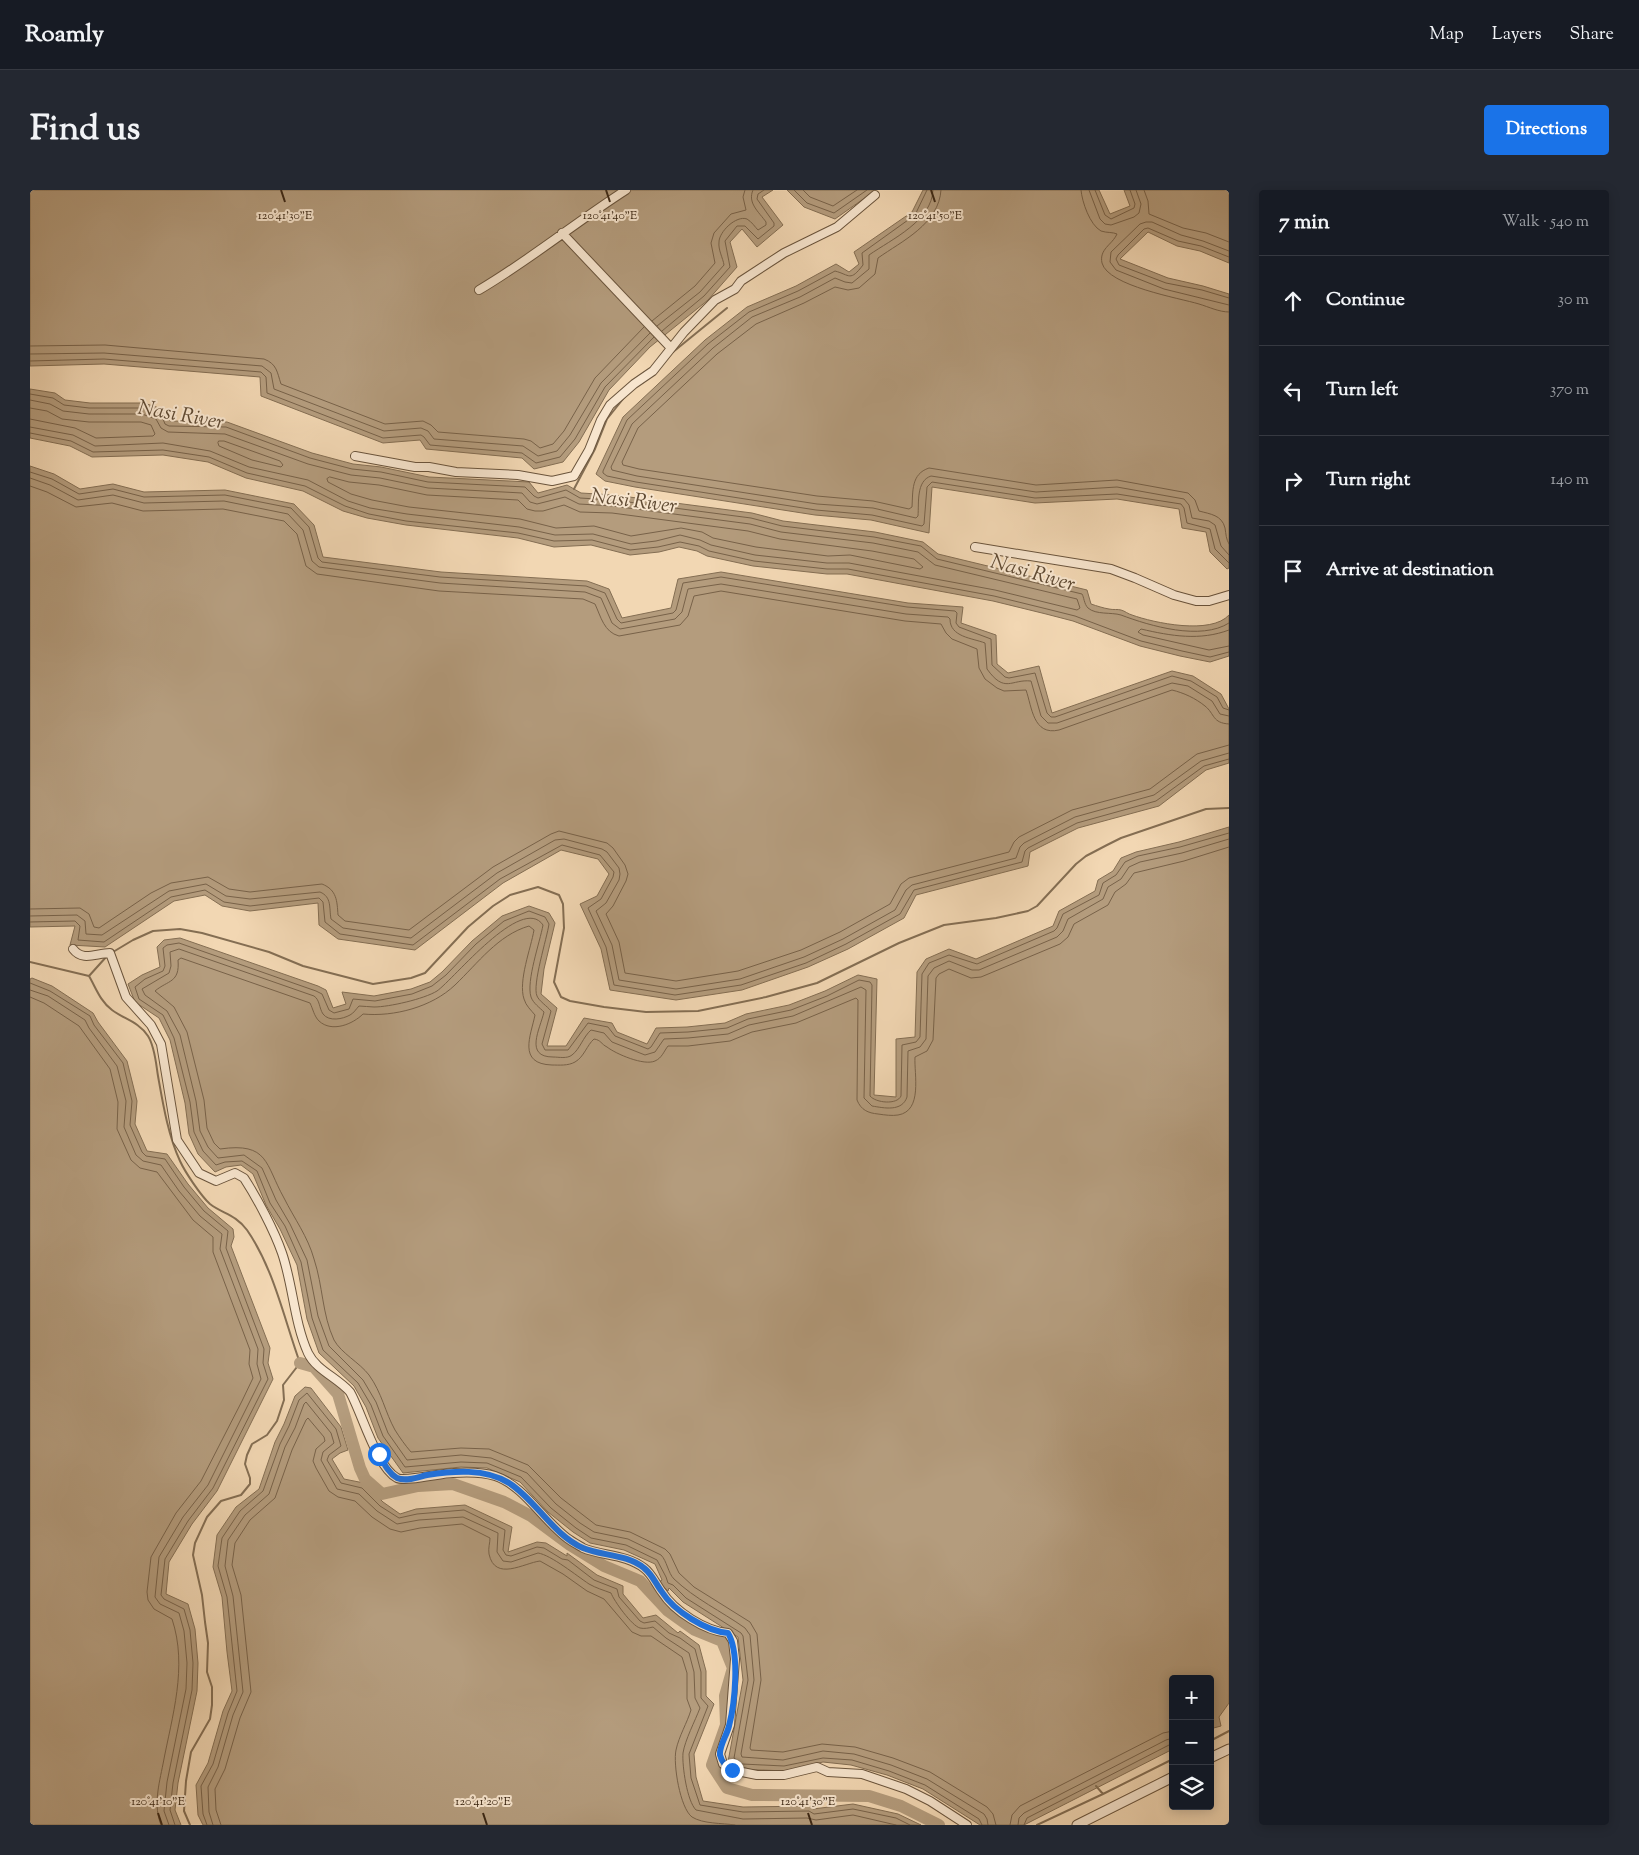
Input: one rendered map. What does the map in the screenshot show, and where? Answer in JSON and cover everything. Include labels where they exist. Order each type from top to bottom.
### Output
[{"type":"street","points":[[479,290],[512,270],[562,233],[626,190]]},
{"type":"street","points":[[355,456],[415,467],[429,467],[456,472],[518,475],[552,481],[567,479],[576,475],[601,420],[610,405],[634,384],[653,371],[695,320],[715,300],[784,253],[837,227],[875,195]]},
{"type":"street","points":[[562,233],[671,348]]},
{"type":"street","points":[[975,547],[1111,569],[1174,595],[1196,601],[1209,601],[1229,595]]},
{"type":"street","points":[[73,949],[77,954],[85,957],[110,953],[126,997],[151,1025],[161,1044],[177,1140],[199,1173],[216,1181],[235,1173],[244,1178],[282,1252],[308,1353],[314,1361],[350,1392],[372,1442],[390,1472],[399,1479],[455,1472],[481,1473],[502,1479],[519,1491],[566,1537],[583,1548],[626,1559],[644,1568],[662,1593],[679,1611],[716,1632],[728,1633],[732,1641],[735,1659],[734,1687],[730,1725],[720,1754],[723,1764],[732,1770],[757,1775],[784,1775],[817,1767],[828,1772],[862,1774],[906,1789],[930,1801],[967,1825]]},
{"type":"street","points":[[1214,1756],[1229,1749]]},
{"type":"street","points":[[1077,1825],[1169,1779]]},
{"type":"water","points":[[30,190],[773,190],[762,197],[783,225],[757,247],[742,229],[730,242],[737,267],[708,300],[650,347],[609,390],[579,442],[563,462],[534,469],[522,458],[426,449],[420,440],[383,443],[261,396],[260,377],[104,364],[30,366]]},
{"type":"water","points":[[787,190],[876,190],[835,219],[804,207]]},
{"type":"water","points":[[923,190],[1099,190],[1110,214],[1130,206],[1124,190],[1229,190],[1229,263],[1200,251],[1177,246],[1148,232],[1120,259],[1168,278],[1229,294],[1229,568],[1227,569],[1210,552],[1206,532],[1182,528],[1179,509],[1117,499],[1035,503],[932,487],[929,533],[871,520],[815,515],[635,487],[605,481],[596,474],[623,417],[705,340],[747,307],[796,286],[836,264],[849,272],[859,264],[854,252],[912,212]]},
{"type":"water","name":"Nasi River","points":[[30,389],[55,393],[65,400],[90,403],[144,403],[165,410],[170,421],[227,422],[312,453],[353,464],[381,467],[429,477],[529,482],[538,493],[567,485],[581,493],[614,495],[752,513],[783,521],[875,532],[923,542],[938,554],[1087,590],[1091,604],[1107,609],[1121,610],[1131,615],[1154,621],[1182,626],[1209,625],[1221,621],[1229,615],[1229,656],[1210,662],[1140,646],[1073,621],[993,601],[847,574],[827,574],[753,566],[707,556],[697,551],[679,547],[659,552],[630,555],[591,545],[554,547],[518,538],[406,525],[367,518],[343,511],[303,491],[246,478],[208,462],[163,455],[92,457],[70,446],[30,438]]},
{"type":"water","points":[[30,466],[54,474],[80,489],[113,484],[144,492],[225,490],[294,504],[314,525],[323,557],[441,572],[587,581],[609,589],[622,618],[671,608],[678,579],[721,572],[908,603],[963,607],[961,623],[996,635],[997,664],[1008,673],[1039,666],[1052,713],[1172,671],[1193,676],[1221,694],[1229,709],[1229,763],[1206,770],[1159,806],[1078,828],[1030,852],[1028,866],[916,895],[904,918],[848,949],[808,967],[742,990],[676,1000],[610,990],[601,949],[580,904],[597,896],[609,874],[598,859],[561,850],[503,883],[415,950],[338,939],[319,925],[318,903],[250,911],[222,906],[205,895],[174,901],[105,947],[70,945],[75,926],[30,927]]},
{"type":"water","points":[[1229,827],[1229,1703],[1219,1717],[1221,1726],[1214,1728],[1214,1675],[1169,1675],[1169,1751],[1024,1825],[980,1825],[923,1789],[887,1775],[851,1765],[823,1762],[785,1771],[740,1769],[728,1762],[743,1680],[738,1637],[683,1602],[669,1588],[668,1591],[659,1582],[662,1580],[655,1564],[624,1550],[590,1543],[548,1512],[520,1482],[487,1468],[461,1467],[403,1473],[378,1438],[366,1407],[354,1386],[319,1353],[307,1319],[297,1265],[266,1205],[253,1174],[241,1165],[226,1167],[215,1172],[198,1154],[189,1134],[185,1103],[170,1040],[159,1018],[135,1002],[128,984],[160,967],[157,947],[164,940],[180,938],[318,986],[326,990],[333,1008],[346,1004],[342,992],[374,996],[411,989],[430,982],[472,941],[502,916],[529,906],[549,913],[555,923],[544,969],[541,994],[557,1008],[547,1046],[566,1046],[584,1018],[612,1023],[617,1032],[647,1044],[656,1028],[725,1023],[746,1014],[789,1005],[825,991],[858,975],[877,979],[874,1095],[896,1097],[896,1039],[915,1037],[917,972],[926,959],[949,949],[976,959],[1053,926],[1059,911],[1095,891],[1098,880],[1113,871],[1121,858],[1136,852],[1179,842]]},
{"type":"water","points":[[32,978],[52,986],[93,1013],[127,1061],[137,1101],[135,1124],[147,1151],[167,1154],[208,1208],[233,1229],[234,1237],[231,1246],[270,1348],[268,1363],[273,1379],[217,1491],[192,1524],[169,1562],[166,1594],[188,1604],[195,1629],[198,1663],[197,1691],[178,1783],[175,1810],[181,1825],[30,1825],[30,979]]},
{"type":"water","points":[[305,1387],[311,1388],[341,1427],[348,1450],[332,1459],[344,1479],[364,1483],[383,1502],[400,1514],[416,1509],[465,1505],[512,1527],[508,1552],[537,1542],[546,1543],[567,1556],[567,1553],[597,1575],[623,1586],[623,1594],[643,1618],[656,1615],[678,1633],[680,1631],[699,1645],[706,1671],[706,1696],[714,1704],[694,1754],[696,1777],[703,1801],[743,1807],[813,1806],[813,1809],[853,1804],[898,1814],[921,1825],[203,1825],[198,1815],[196,1785],[208,1763],[223,1711],[232,1691],[222,1597],[213,1567],[217,1535],[236,1507],[259,1489],[275,1442],[295,1396]]},
{"type":"waterway","points":[[673,352],[727,308]]},
{"type":"waterway","points":[[574,489],[595,449],[607,419],[627,394]]},
{"type":"waterway","points":[[113,952],[153,931],[180,929],[202,933],[269,952],[303,966],[373,984],[411,978],[425,973],[468,927],[493,906],[510,895],[538,887],[559,895],[563,904],[564,928],[554,982],[561,997],[570,1001],[646,1012],[698,1011],[766,997],[817,983],[899,943],[944,925],[996,918],[1028,911],[1037,906],[1076,864],[1086,856],[1107,845],[1121,838],[1206,809],[1229,808]]},
{"type":"waterway","points":[[30,962],[89,976],[107,956]]},
{"type":"waterway","points":[[89,976],[101,998],[108,1006],[136,1024],[148,1036],[154,1050],[169,1130],[180,1161],[206,1200],[238,1221],[247,1230],[256,1245],[278,1295],[300,1363],[283,1385],[284,1400],[277,1421],[267,1435],[252,1444],[247,1455],[245,1464],[250,1484],[241,1495],[221,1501],[207,1517],[195,1543],[193,1555],[202,1595],[208,1643],[207,1672],[212,1687],[212,1705],[210,1719],[191,1752],[186,1781],[184,1811],[190,1825]]},
{"type":"waterway","points":[[300,1363],[314,1367],[338,1394],[360,1468],[365,1479],[382,1494],[418,1486],[453,1484],[504,1502],[531,1516],[570,1545],[604,1566],[640,1581],[667,1610],[695,1630],[722,1641],[733,1668],[725,1696],[726,1725],[712,1765],[727,1788],[752,1795],[869,1796],[901,1806],[939,1825]]},
{"type":"waterway","points":[[722,1641],[728,1637]]},
{"type":"waterway","points":[[1214,1739],[1229,1731]]},
{"type":"waterway","points":[[1037,1825],[1169,1761]]},
{"type":"waterway","points":[[1096,1786],[1103,1794]]},
{"type":"route","points":[[379,1454],[390,1472],[399,1479],[455,1472],[481,1473],[496,1476],[508,1482],[566,1537],[583,1548],[626,1559],[644,1568],[662,1593],[679,1611],[716,1632],[728,1633],[733,1641],[735,1659],[734,1687],[730,1725],[720,1754],[723,1764],[732,1770]]}]
